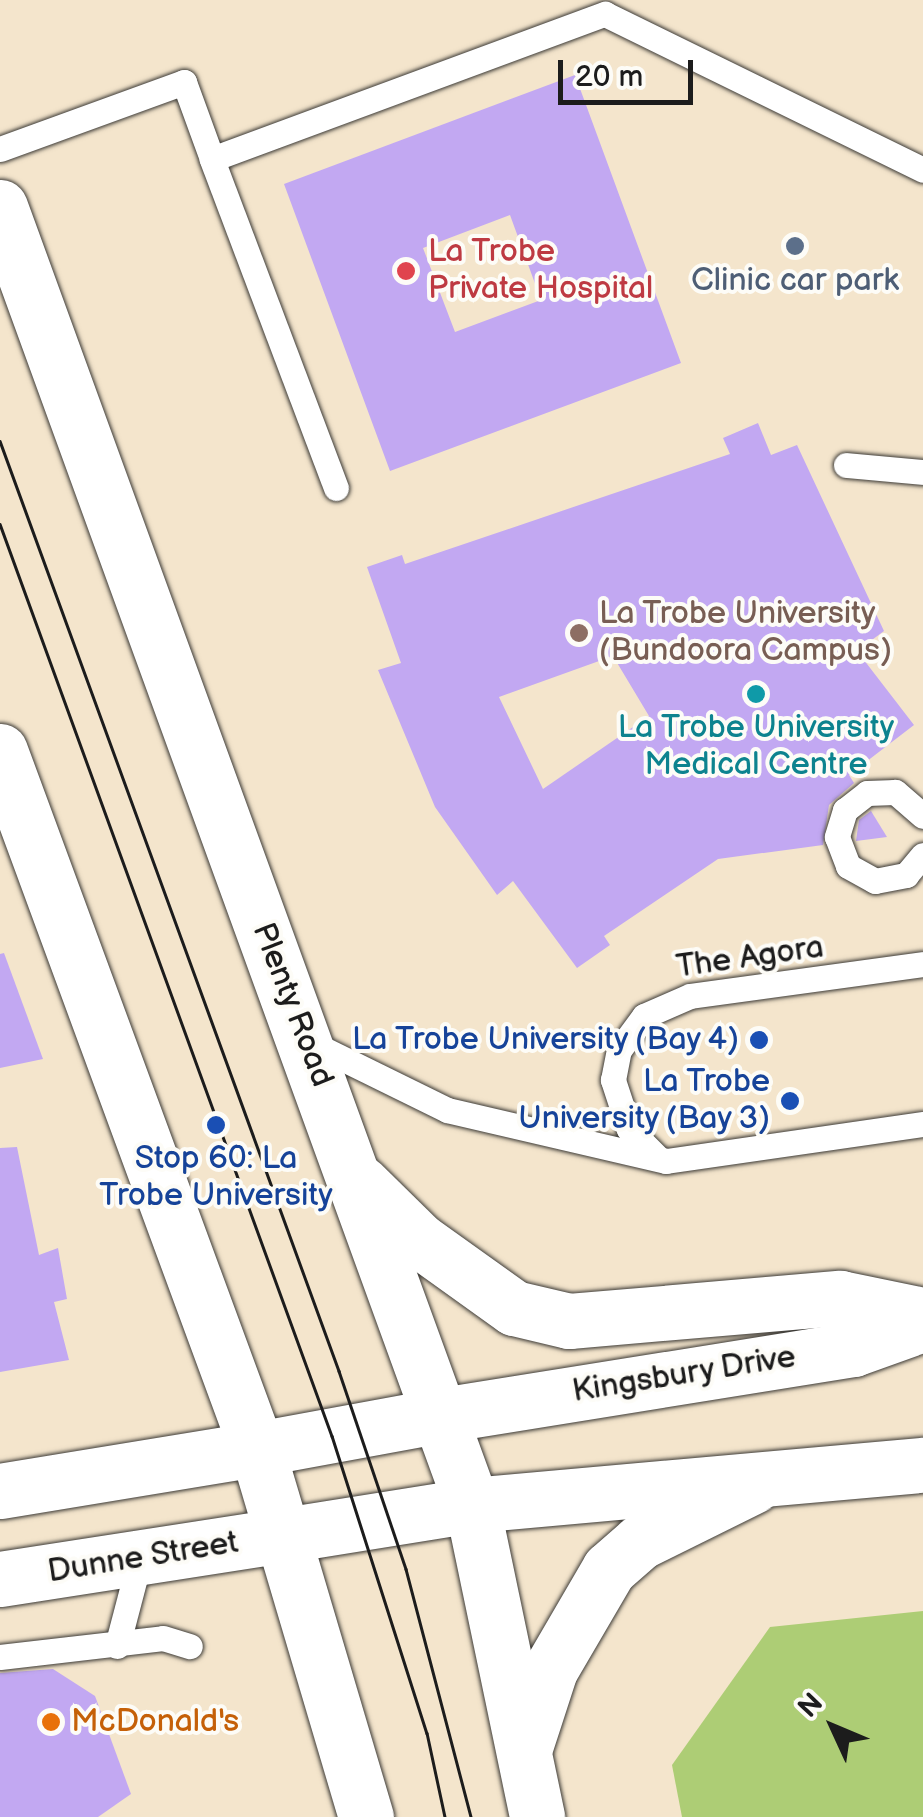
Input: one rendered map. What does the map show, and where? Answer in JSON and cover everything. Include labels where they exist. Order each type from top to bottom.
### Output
[{"type":"main road","name":"Plenty Road","points":[[0,207],[304,1039],[361,1183],[442,1415],[472,1505],[526,1744],[537,1817]]},
{"type":"main road","points":[[0,751],[258,1449],[366,1817]]},
{"type":"main road","points":[[361,1183],[469,1278],[514,1308],[550,1317],[840,1298],[923,1315]]},
{"type":"main road","name":"Kingsbury Drive","points":[[258,1449],[442,1415],[853,1349],[923,1324]]},
{"type":"main road","points":[[0,1491],[258,1449]]},
{"type":"main road","points":[[472,1505],[774,1475],[923,1465]]},
{"type":"main road","points":[[526,1744],[550,1670],[609,1570],[640,1542],[774,1475]]},
{"type":"main road","name":"Dunne Street","points":[[0,1579],[139,1562],[472,1505]]},
{"type":"main road","points":[[0,1541],[125,1531],[140,1540],[139,1562]]},
{"type":"lane","points":[[212,159],[594,14],[923,170]]},
{"type":"lane","points":[[0,149],[184,82],[336,488]]},
{"type":"lane","points":[[846,466],[923,472]]},
{"type":"lane","points":[[923,816],[895,792],[867,793],[845,810],[837,837],[848,866],[875,880],[906,874],[923,854]]},
{"type":"lane","name":"The Agora","points":[[666,1161],[630,1129],[614,1090],[618,1050],[644,1016],[690,996],[923,964]]},
{"type":"lane","points":[[304,1039],[448,1110],[666,1161],[923,1124]]},
{"type":"lane","points":[[117,1646],[139,1562]]},
{"type":"lane","points":[[0,1657],[164,1638],[190,1646]]},
{"type":"green space","points":[[923,1611],[923,1817],[682,1817],[672,1765],[770,1627]]},
{"type":"building","name":"La Trobe Private Hospital","points":[[575,75],[681,363],[390,471],[284,184]],"holes":[[[510,215],[541,300],[455,332],[423,248]]]},
{"type":"building","name":"La Trobe University Medical Centre","points":[[758,423],[771,455],[797,445],[884,631],[857,651],[914,725],[849,775],[854,783],[829,805],[823,845],[718,859],[604,936],[610,945],[577,968],[513,881],[497,895],[435,807],[378,670],[401,663],[367,567],[402,555],[405,564],[730,454],[723,438]],"holes":[[[613,656],[649,716],[543,789],[499,697]]]},
{"type":"building","points":[[871,811],[887,837],[856,841],[859,820]]},
{"type":"building","points":[[4,953],[43,1059],[0,1068],[0,954]]},
{"type":"building","points":[[17,1147],[39,1255],[58,1248],[67,1299],[54,1302],[69,1360],[0,1372],[0,1148]]},
{"type":"building","name":"McDonald's","points":[[53,1669],[95,1696],[131,1794],[98,1817],[0,1817],[0,1673]]},
{"type":"tram line","points":[[0,441],[339,1371],[406,1569],[471,1817]]},
{"type":"tram line","points":[[0,524],[332,1436],[427,1733],[445,1817]]},
{"type":"place","name":"Clinic car park","points":[[795,246]]},
{"type":"place","name":"La Trobe Private Hospital","points":[[406,271]]},
{"type":"place","name":"La Trobe University (Bundoora Campus)","points":[[579,633]]},
{"type":"place","name":"La Trobe University Medical Centre","points":[[756,694]]},
{"type":"place","name":"La Trobe University (Bay 4)","points":[[759,1040]]},
{"type":"place","name":"La Trobe University (Bay 3)","points":[[790,1101]]},
{"type":"place","name":"Stop 60: La Trobe University","points":[[216,1125]]},
{"type":"place","name":"McDonald's","points":[[51,1722]]}]
